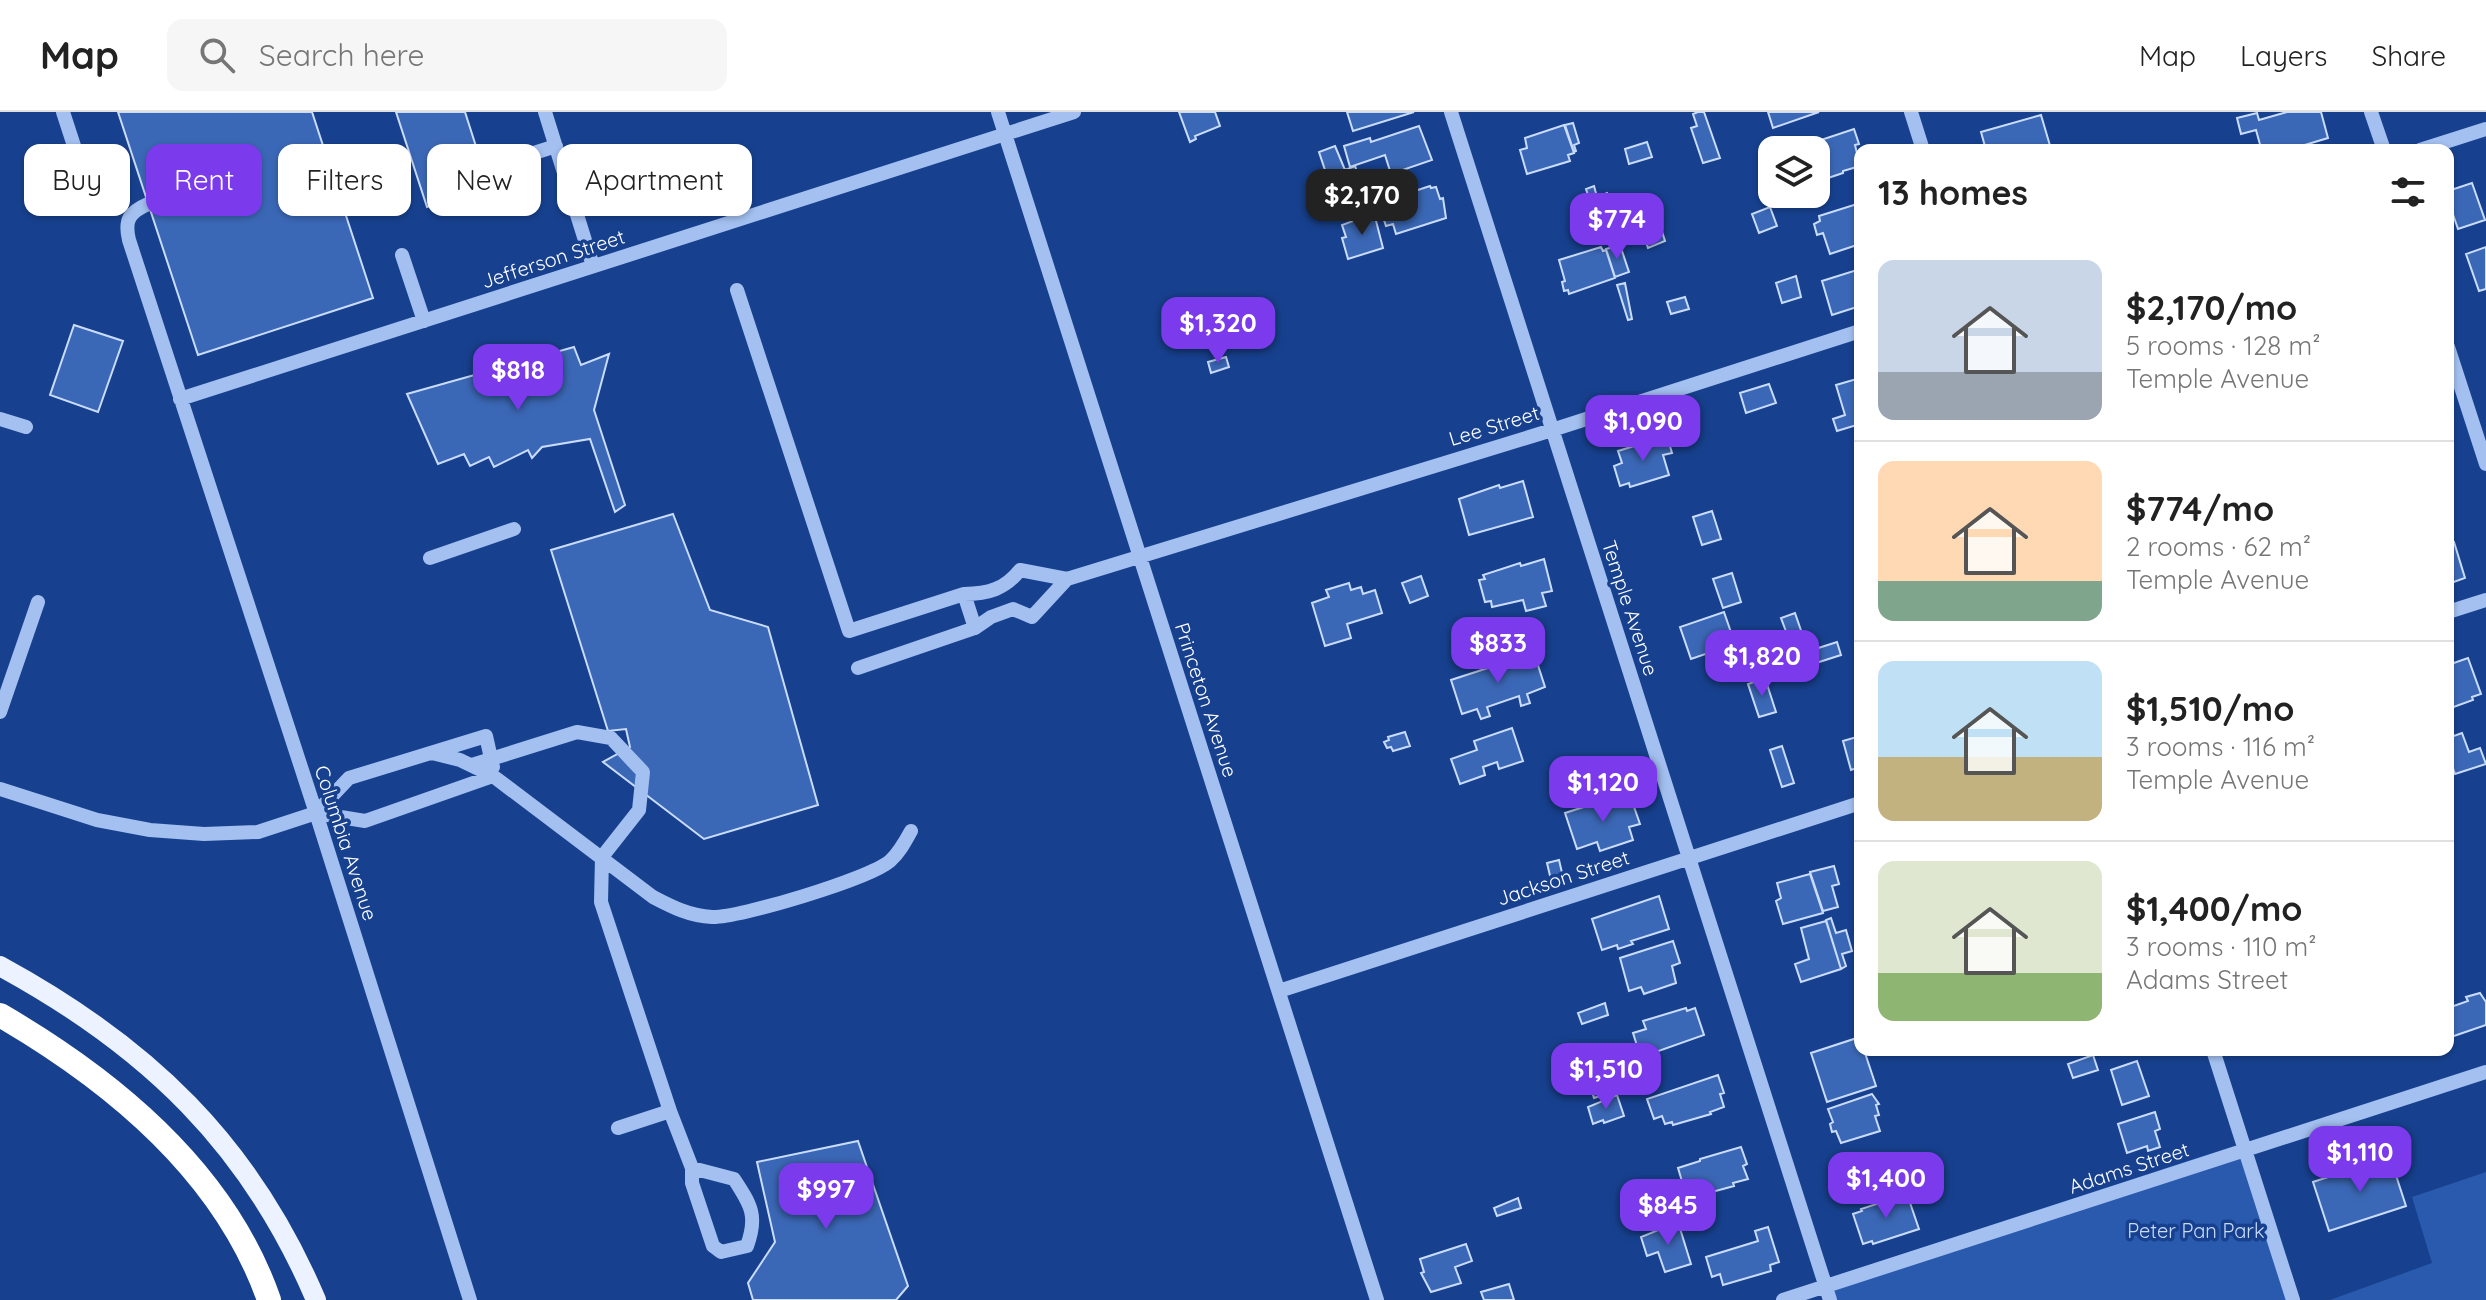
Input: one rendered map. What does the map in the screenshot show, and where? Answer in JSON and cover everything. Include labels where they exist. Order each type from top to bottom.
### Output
[{"type":"highway","points":[[0,1015],[81,1066],[141,1114],[190,1167],[231,1223],[269,1300]]},
{"type":"main road","points":[[0,966],[106,1032],[149,1065],[190,1103],[220,1137],[279,1222],[316,1300]]},
{"type":"street","points":[[63,112],[73,144]]},
{"type":"street","points":[[545,112],[593,266]]},
{"type":"street","name":"Princeton Avenue","points":[[998,112],[1377,1300]]},
{"type":"street","name":"Jefferson Street","points":[[180,399],[1074,112]]},
{"type":"street","name":"Temple Avenue","points":[[1451,112],[1828,1293]]},
{"type":"street","points":[[1911,112],[1921,144]]},
{"type":"street","points":[[2371,112],[2382,144]]},
{"type":"street","points":[[2439,144],[2486,129]]},
{"type":"street","points":[[541,151],[556,146]]},
{"type":"street","name":"Columbia Avenue","points":[[146,205],[133,211],[126,227],[470,1300]]},
{"type":"street","points":[[402,255],[424,321]]},
{"type":"street","points":[[737,290],[849,631],[964,594],[980,594],[1008,585],[1020,570],[1067,579]]},
{"type":"street","name":"Lee Street","points":[[1067,579],[1552,430],[1854,333]]},
{"type":"street","points":[[2454,365],[2486,464]]},
{"type":"street","points":[[0,419],[26,427]]},
{"type":"street","points":[[430,558],[514,529]]},
{"type":"street","points":[[858,668],[975,628],[991,617],[1013,609],[1032,617],[1067,579]]},
{"type":"street","points":[[964,594],[975,628]]},
{"type":"street","points":[[2454,610],[2486,600]]},
{"type":"street","points":[[0,712],[38,602]]},
{"type":"street","points":[[472,765],[577,732],[611,738],[643,772],[639,810],[602,857],[601,902],[692,1168],[692,1183],[713,1246],[721,1252],[747,1246],[754,1227],[749,1201],[734,1179],[692,1168]]},
{"type":"street","points":[[316,813],[349,778],[486,736],[493,758],[493,776]]},
{"type":"street","points":[[432,753],[472,765],[493,776],[653,897],[698,916],[746,913],[876,869],[890,861],[911,831]]},
{"type":"street","points":[[0,789],[97,820],[150,830],[204,834],[258,832],[316,813],[365,821],[493,776]]},
{"type":"street","name":"Jackson Street","points":[[1279,991],[1854,805]]},
{"type":"street","points":[[2215,1056],[2293,1300]]},
{"type":"street","name":"Adams Street","points":[[1783,1300],[1828,1293],[2486,1072]]},
{"type":"street","points":[[618,1128],[670,1111]]},
{"type":"green space","name":"Peter Pan Park","points":[[2246,1142],[2287,1300],[1823,1300],[1817,1282]]},
{"type":"green space","points":[[2486,1172],[2486,1300],[2330,1300],[2432,1263],[2412,1197]]},
{"type":"building","points":[[118,112],[312,112],[322,144],[278,144],[278,216],[346,216],[373,298],[198,355],[152,216],[262,216],[262,144],[146,144],[146,197]]},
{"type":"building","points":[[396,112],[465,112],[475,144],[427,144],[427,207],[411,158],[411,144],[406,144]]},
{"type":"building","points":[[1179,112],[1215,112],[1220,126],[1195,136],[1196,139],[1190,142]]},
{"type":"building","points":[[1347,112],[1414,112],[1353,131]]},
{"type":"building","points":[[1704,112],[1720,158],[1703,163],[1691,128],[1697,126],[1693,114]]},
{"type":"building","points":[[1768,112],[1819,112],[1773,128]]},
{"type":"building","points":[[2287,112],[2321,112],[2328,138],[2308,144],[2260,144],[2256,130],[2241,134],[2237,118],[2257,113],[2259,120]]},
{"type":"building","points":[[2041,115],[2050,144],[1984,144],[1981,132]]},
{"type":"building","points":[[1573,123],[1579,143],[1574,145],[1574,152],[1565,125]]},
{"type":"building","points":[[1564,125],[1574,153],[1568,155],[1570,161],[1527,174],[1520,150],[1527,148],[1525,138]]},
{"type":"building","points":[[1419,126],[1432,160],[1391,174],[1385,155],[1350,167],[1344,146],[1370,138],[1371,142]]},
{"type":"building","points":[[1854,129],[1859,144],[1854,144],[1854,168],[1830,177],[1830,137]]},
{"type":"building","points":[[1647,142],[1652,157],[1629,164],[1625,149]]},
{"type":"building","points":[[1335,146],[1345,170],[1355,166],[1364,191],[1340,200],[1332,180],[1329,182],[1319,152]]},
{"type":"building","points":[[2472,183],[2485,220],[2458,229],[2454,217],[2454,189]]},
{"type":"building","points":[[1430,186],[1436,187],[1440,199],[1443,198],[1446,218],[1396,234],[1393,224],[1386,226],[1378,203]]},
{"type":"building","points":[[1594,186],[1597,197],[1607,193],[1612,211],[1603,214],[1606,222],[1598,225],[1586,189]]},
{"type":"building","points":[[1854,205],[1854,246],[1830,254],[1823,233],[1817,235],[1814,224],[1820,221],[1819,216]]},
{"type":"building","points":[[1770,208],[1777,226],[1759,233],[1752,214]]},
{"type":"building","points":[[1374,213],[1383,248],[1348,259],[1342,225]]},
{"type":"building","points":[[1659,222],[1665,241],[1648,248],[1641,228]]},
{"type":"building","points":[[1620,245],[1629,272],[1615,277],[1606,249]]},
{"type":"building","points":[[1601,247],[1603,251],[1606,250],[1615,278],[1569,294],[1568,290],[1564,291],[1562,282],[1565,281],[1559,260]]},
{"type":"building","points":[[2486,247],[2486,289],[2479,291],[2466,254]]},
{"type":"building","points":[[1854,271],[1854,308],[1832,315],[1822,281]]},
{"type":"building","points":[[1796,276],[1801,297],[1782,303],[1776,283]]},
{"type":"building","points":[[1625,283],[1632,319],[1628,320],[1617,285]]},
{"type":"building","points":[[1685,297],[1689,309],[1671,314],[1667,302]]},
{"type":"building","points":[[74,325],[123,341],[98,412],[50,395]]},
{"type":"building","points":[[574,347],[581,365],[609,354],[594,410],[625,505],[615,512],[590,439],[542,447],[532,458],[528,450],[494,467],[489,457],[470,466],[464,454],[438,464],[407,394]]},
{"type":"building","points":[[1226,357],[1229,367],[1211,373],[1208,362]]},
{"type":"building","points":[[1854,380],[1854,426],[1837,431],[1833,419],[1845,415],[1836,385]]},
{"type":"building","points":[[1769,384],[1776,403],[1746,413],[1740,393]]},
{"type":"building","points":[[1667,436],[1672,453],[1663,455],[1669,475],[1630,487],[1629,483],[1620,486],[1614,466],[1622,463],[1618,451]]},
{"type":"building","points":[[1523,481],[1533,517],[1469,535],[1459,499],[1499,485],[1500,488]]},
{"type":"building","points":[[1712,511],[1721,539],[1702,545],[1693,517]]},
{"type":"building","points":[[673,514],[710,610],[768,627],[818,805],[704,839],[603,762],[630,747],[626,729],[608,731],[551,550]]},
{"type":"building","points":[[2454,542],[2465,578],[2454,582]]},
{"type":"building","points":[[1544,559],[1552,591],[1542,593],[1546,606],[1526,611],[1523,600],[1492,607],[1491,601],[1485,602],[1479,580],[1485,579],[1483,575]]},
{"type":"building","points":[[1732,573],[1741,602],[1723,608],[1713,579]]},
{"type":"building","points":[[1421,576],[1428,596],[1410,603],[1402,583]]},
{"type":"building","points":[[1349,583],[1351,590],[1361,587],[1363,594],[1375,590],[1382,613],[1347,624],[1351,638],[1325,646],[1312,603],[1329,597],[1326,590]]},
{"type":"building","points":[[1724,612],[1735,644],[1691,659],[1680,627]]},
{"type":"building","points":[[1795,613],[1806,645],[1793,650],[1781,618]]},
{"type":"building","points":[[1837,642],[1841,655],[1813,664],[1809,651]]},
{"type":"building","points":[[1534,653],[1545,687],[1527,694],[1530,703],[1521,706],[1519,696],[1487,707],[1490,716],[1481,719],[1477,709],[1462,714],[1451,680]]},
{"type":"building","points":[[2468,658],[2481,694],[2454,707],[2454,663]]},
{"type":"building","points":[[1765,678],[1776,712],[1759,717],[1748,684]]},
{"type":"building","points":[[1512,728],[1523,761],[1499,769],[1497,762],[1483,767],[1485,775],[1460,784],[1451,759],[1477,750],[1474,741]]},
{"type":"building","points":[[1405,732],[1410,746],[1393,751],[1391,747],[1387,748],[1384,742],[1389,740],[1388,737]]},
{"type":"building","points":[[2462,733],[2469,752],[2480,748],[2486,764],[2455,774],[2454,736]]},
{"type":"building","points":[[1854,738],[1854,769],[1851,770],[1843,741]]},
{"type":"building","points":[[1782,746],[1794,783],[1782,787],[1770,750]]},
{"type":"building","points":[[1621,795],[1625,807],[1633,804],[1640,824],[1629,827],[1633,840],[1600,851],[1597,842],[1577,849],[1565,813]]},
{"type":"building","points":[[1559,860],[1563,877],[1551,880],[1547,863]]},
{"type":"building","points":[[1834,866],[1839,884],[1832,886],[1838,907],[1823,911],[1810,872]]},
{"type":"building","points":[[1810,874],[1823,913],[1783,924],[1776,901],[1781,898],[1777,883]]},
{"type":"building","points":[[1659,896],[1669,929],[1631,941],[1633,944],[1618,949],[1617,945],[1602,950],[1592,919]]},
{"type":"building","points":[[1831,918],[1836,933],[1846,930],[1852,951],[1842,954],[1846,966],[1841,969],[1826,920]]},
{"type":"building","points":[[1826,921],[1841,969],[1801,982],[1795,964],[1809,959],[1801,928]]},
{"type":"building","points":[[1673,941],[1680,963],[1672,966],[1676,983],[1644,994],[1641,987],[1629,991],[1620,958]]},
{"type":"building","points":[[2480,993],[2486,1002],[2486,1025],[2454,1036],[2454,1006],[2468,1001],[2466,997]]},
{"type":"building","points":[[1605,1003],[1608,1015],[1582,1024],[1578,1013]]},
{"type":"building","points":[[1686,1008],[1687,1011],[1695,1008],[1704,1035],[1653,1053],[1652,1048],[1639,1052],[1633,1033],[1646,1029],[1643,1021]]},
{"type":"building","points":[[1854,1039],[1854,1056],[1866,1056],[1876,1086],[1827,1102],[1811,1053]]},
{"type":"building","points":[[2093,1056],[2098,1070],[2073,1078],[2068,1064]]},
{"type":"building","points":[[2137,1061],[2149,1096],[2122,1105],[2111,1070]]},
{"type":"building","points":[[1605,1071],[1613,1092],[1594,1098],[1587,1077]]},
{"type":"building","points":[[1718,1075],[1724,1093],[1720,1094],[1724,1107],[1673,1125],[1672,1122],[1665,1124],[1662,1116],[1654,1119],[1647,1099]]},
{"type":"building","points":[[1872,1094],[1879,1104],[1876,1105],[1879,1115],[1875,1116],[1880,1131],[1841,1143],[1836,1131],[1832,1132],[1830,1124],[1833,1122],[1828,1109]]},
{"type":"building","points":[[1617,1095],[1624,1116],[1593,1124],[1588,1107]]},
{"type":"building","points":[[2155,1112],[2160,1129],[2155,1131],[2160,1147],[2148,1151],[2147,1146],[2127,1153],[2118,1124]]},
{"type":"building","points":[[858,1141],[908,1286],[896,1300],[753,1300],[748,1283],[775,1242],[757,1162]]},
{"type":"building","points":[[1741,1147],[1748,1179],[1697,1196],[1696,1192],[1690,1194],[1687,1187],[1684,1188],[1678,1168]]},
{"type":"building","points":[[2390,1157],[2406,1206],[2329,1231],[2313,1182]]},
{"type":"building","points":[[1907,1194],[1919,1229],[1873,1244],[1872,1241],[1863,1244],[1853,1214]]},
{"type":"building","points":[[1518,1198],[1521,1208],[1497,1216],[1494,1208]]},
{"type":"building","points":[[1678,1222],[1691,1264],[1665,1272],[1658,1252],[1647,1256],[1641,1237]]},
{"type":"building","points":[[1768,1227],[1779,1262],[1770,1265],[1771,1271],[1723,1285],[1720,1274],[1712,1277],[1706,1257],[1758,1241],[1755,1231]]},
{"type":"building","points":[[1466,1244],[1472,1261],[1455,1267],[1461,1283],[1431,1292],[1421,1273],[1424,1272],[1420,1259]]},
{"type":"building","points":[[1509,1284],[1514,1300],[1484,1300],[1481,1292]]}]
